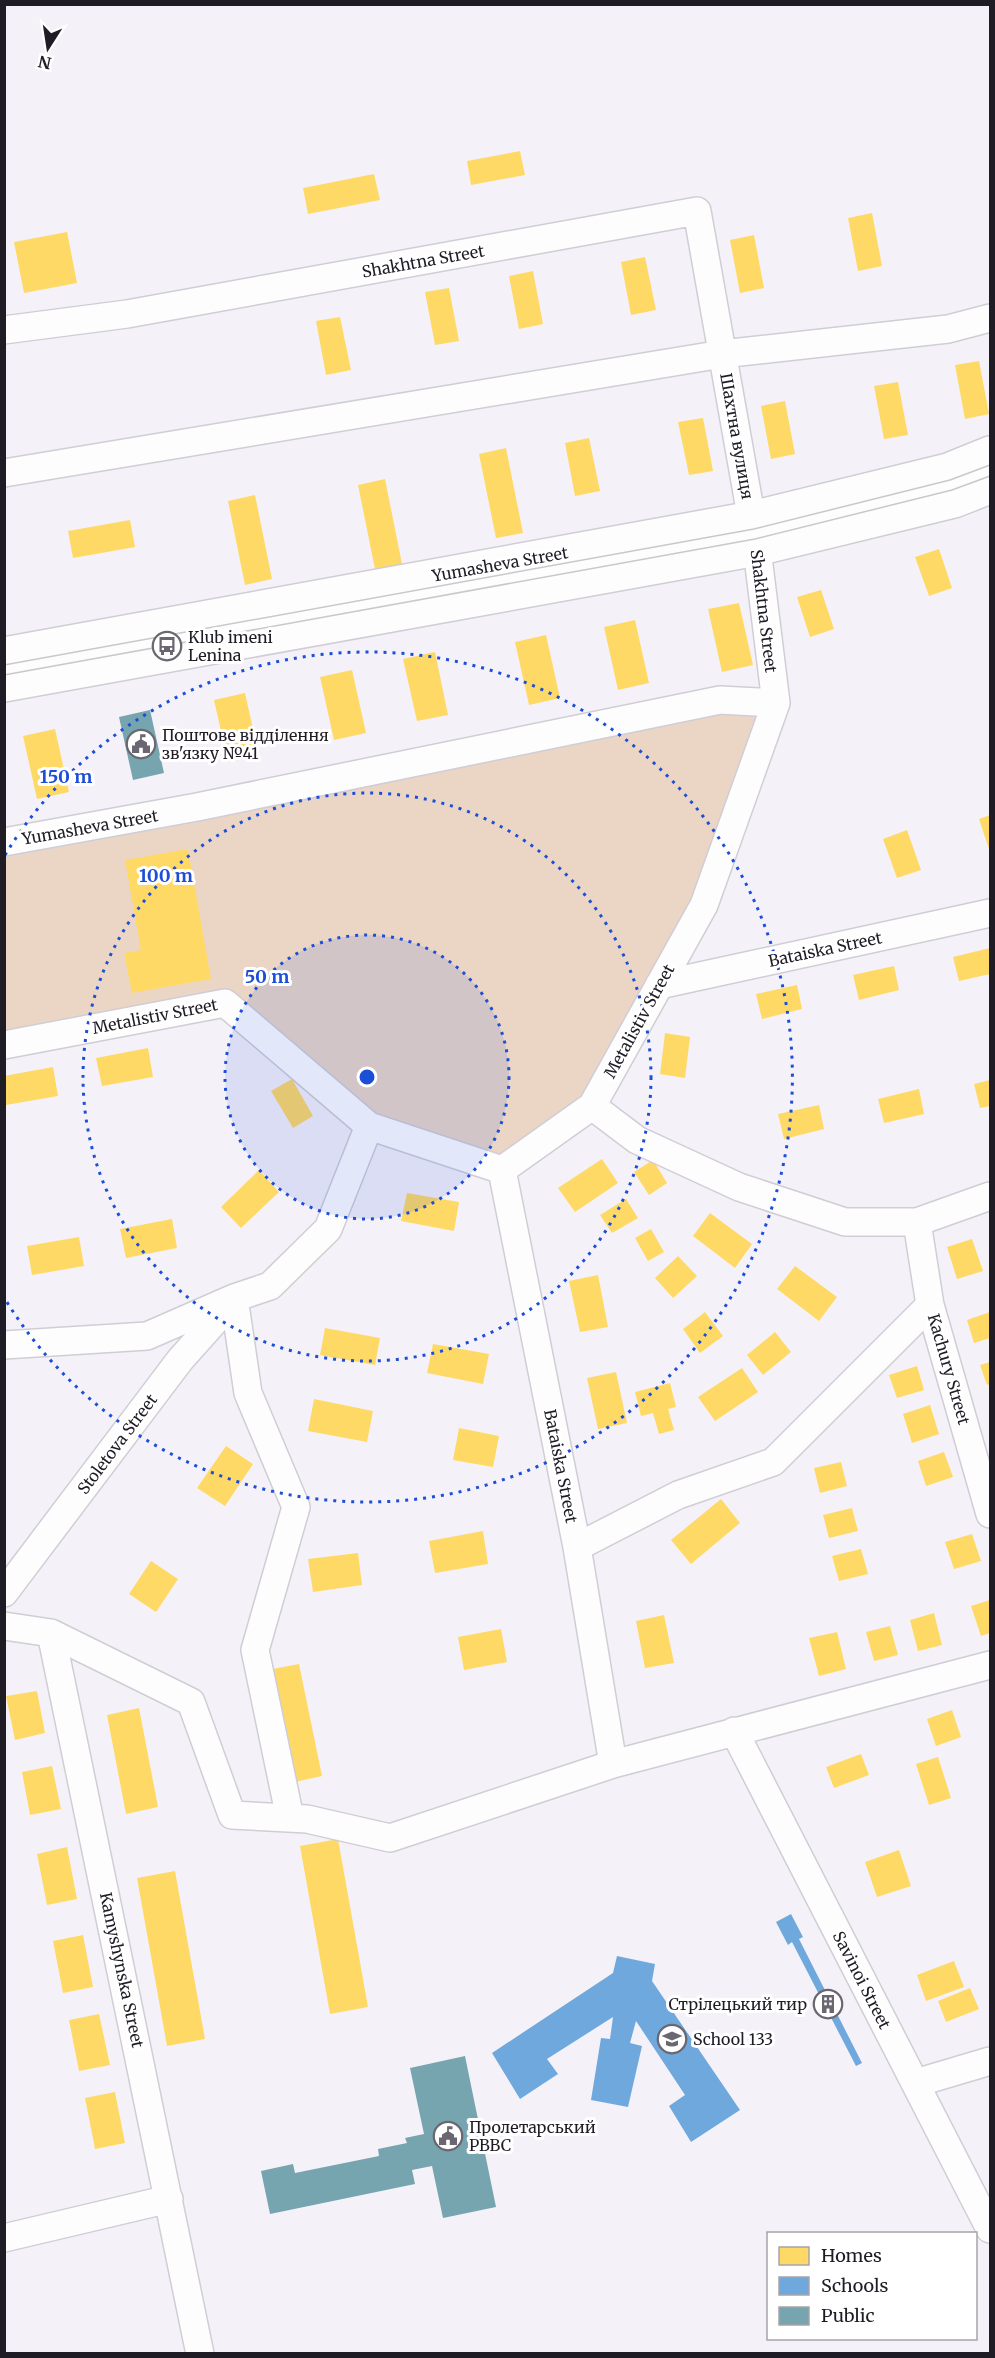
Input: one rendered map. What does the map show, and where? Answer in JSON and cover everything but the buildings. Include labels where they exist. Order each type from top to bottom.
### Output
[{"type":"main road","name":"Yumasheva Street","points":[[4,685],[754,534],[948,470],[990,453]]},
{"type":"main road","name":"Yumasheva Street","points":[[4,654],[954,501],[990,487]]},
{"type":"street","name":"Shakhtna Street","points":[[4,330],[127,314],[697,211],[722,354]]},
{"type":"street","points":[[4,472],[722,354],[948,329],[990,318]]},
{"type":"street","name":"Шахтна вулиця","points":[[722,354],[754,534]]},
{"type":"street","name":"Shakhtna Street","points":[[754,534],[776,703]]},
{"type":"street","name":"Yumasheva Street","points":[[4,842],[206,806],[720,700],[776,703]]},
{"type":"street","name":"Metalistiv Street","points":[[4,1045],[225,1003],[369,1126],[502,1170],[592,1106],[704,905],[776,703]]},
{"type":"street","name":"Bataiska Street","points":[[659,985],[990,913]]},
{"type":"street","points":[[592,1106],[637,1140],[740,1187],[845,1222],[917,1222],[990,1197]]},
{"type":"street","points":[[4,1345],[147,1336],[234,1298],[270,1286],[328,1229],[369,1126]]},
{"type":"street","name":"Bataiska Street","points":[[502,1170],[577,1547],[613,1764]]},
{"type":"street","name":"Kachury Street","points":[[917,1222],[930,1305],[990,1514]]},
{"type":"street","points":[[234,1298],[248,1393],[296,1507],[255,1650],[290,1818]]},
{"type":"street","name":"Stoletova Street","points":[[4,1593],[180,1360],[234,1298]]},
{"type":"street","points":[[577,1547],[678,1495],[773,1462],[930,1305]]},
{"type":"street","points":[[4,1626],[51,1633],[191,1702],[232,1815],[307,1819],[390,1838],[613,1764],[990,1665]]},
{"type":"street","name":"Kamyshynska Street","points":[[51,1633],[170,2199],[200,2354]]},
{"type":"street","name":"Savinoi Street","points":[[734,1731],[990,2229]]},
{"type":"street","points":[[916,2083],[990,2061]]},
{"type":"street","points":[[4,2238],[170,2199]]},
{"type":"shaded area","points":[[718,710],[762,712],[694,900],[583,1098],[500,1159],[373,1116],[225,992],[5,1036],[5,853]]},
{"type":"tram line","points":[[4,665],[754,529],[950,480],[990,465]]},
{"type":"tram line","points":[[4,675],[755,539],[952,490],[990,476]]},
{"type":"place","name":"Klub imeni Lenina","points":[[167,646]]},
{"type":"place","name":"Поштове відділення зв'язку №41","points":[[141,744]]},
{"type":"place","name":"Стрілецький тир","points":[[828,2004]]},
{"type":"place","name":"School 133","points":[[672,2039]]},
{"type":"place","name":"Пролетарський РВВС","points":[[448,2136]]}]
